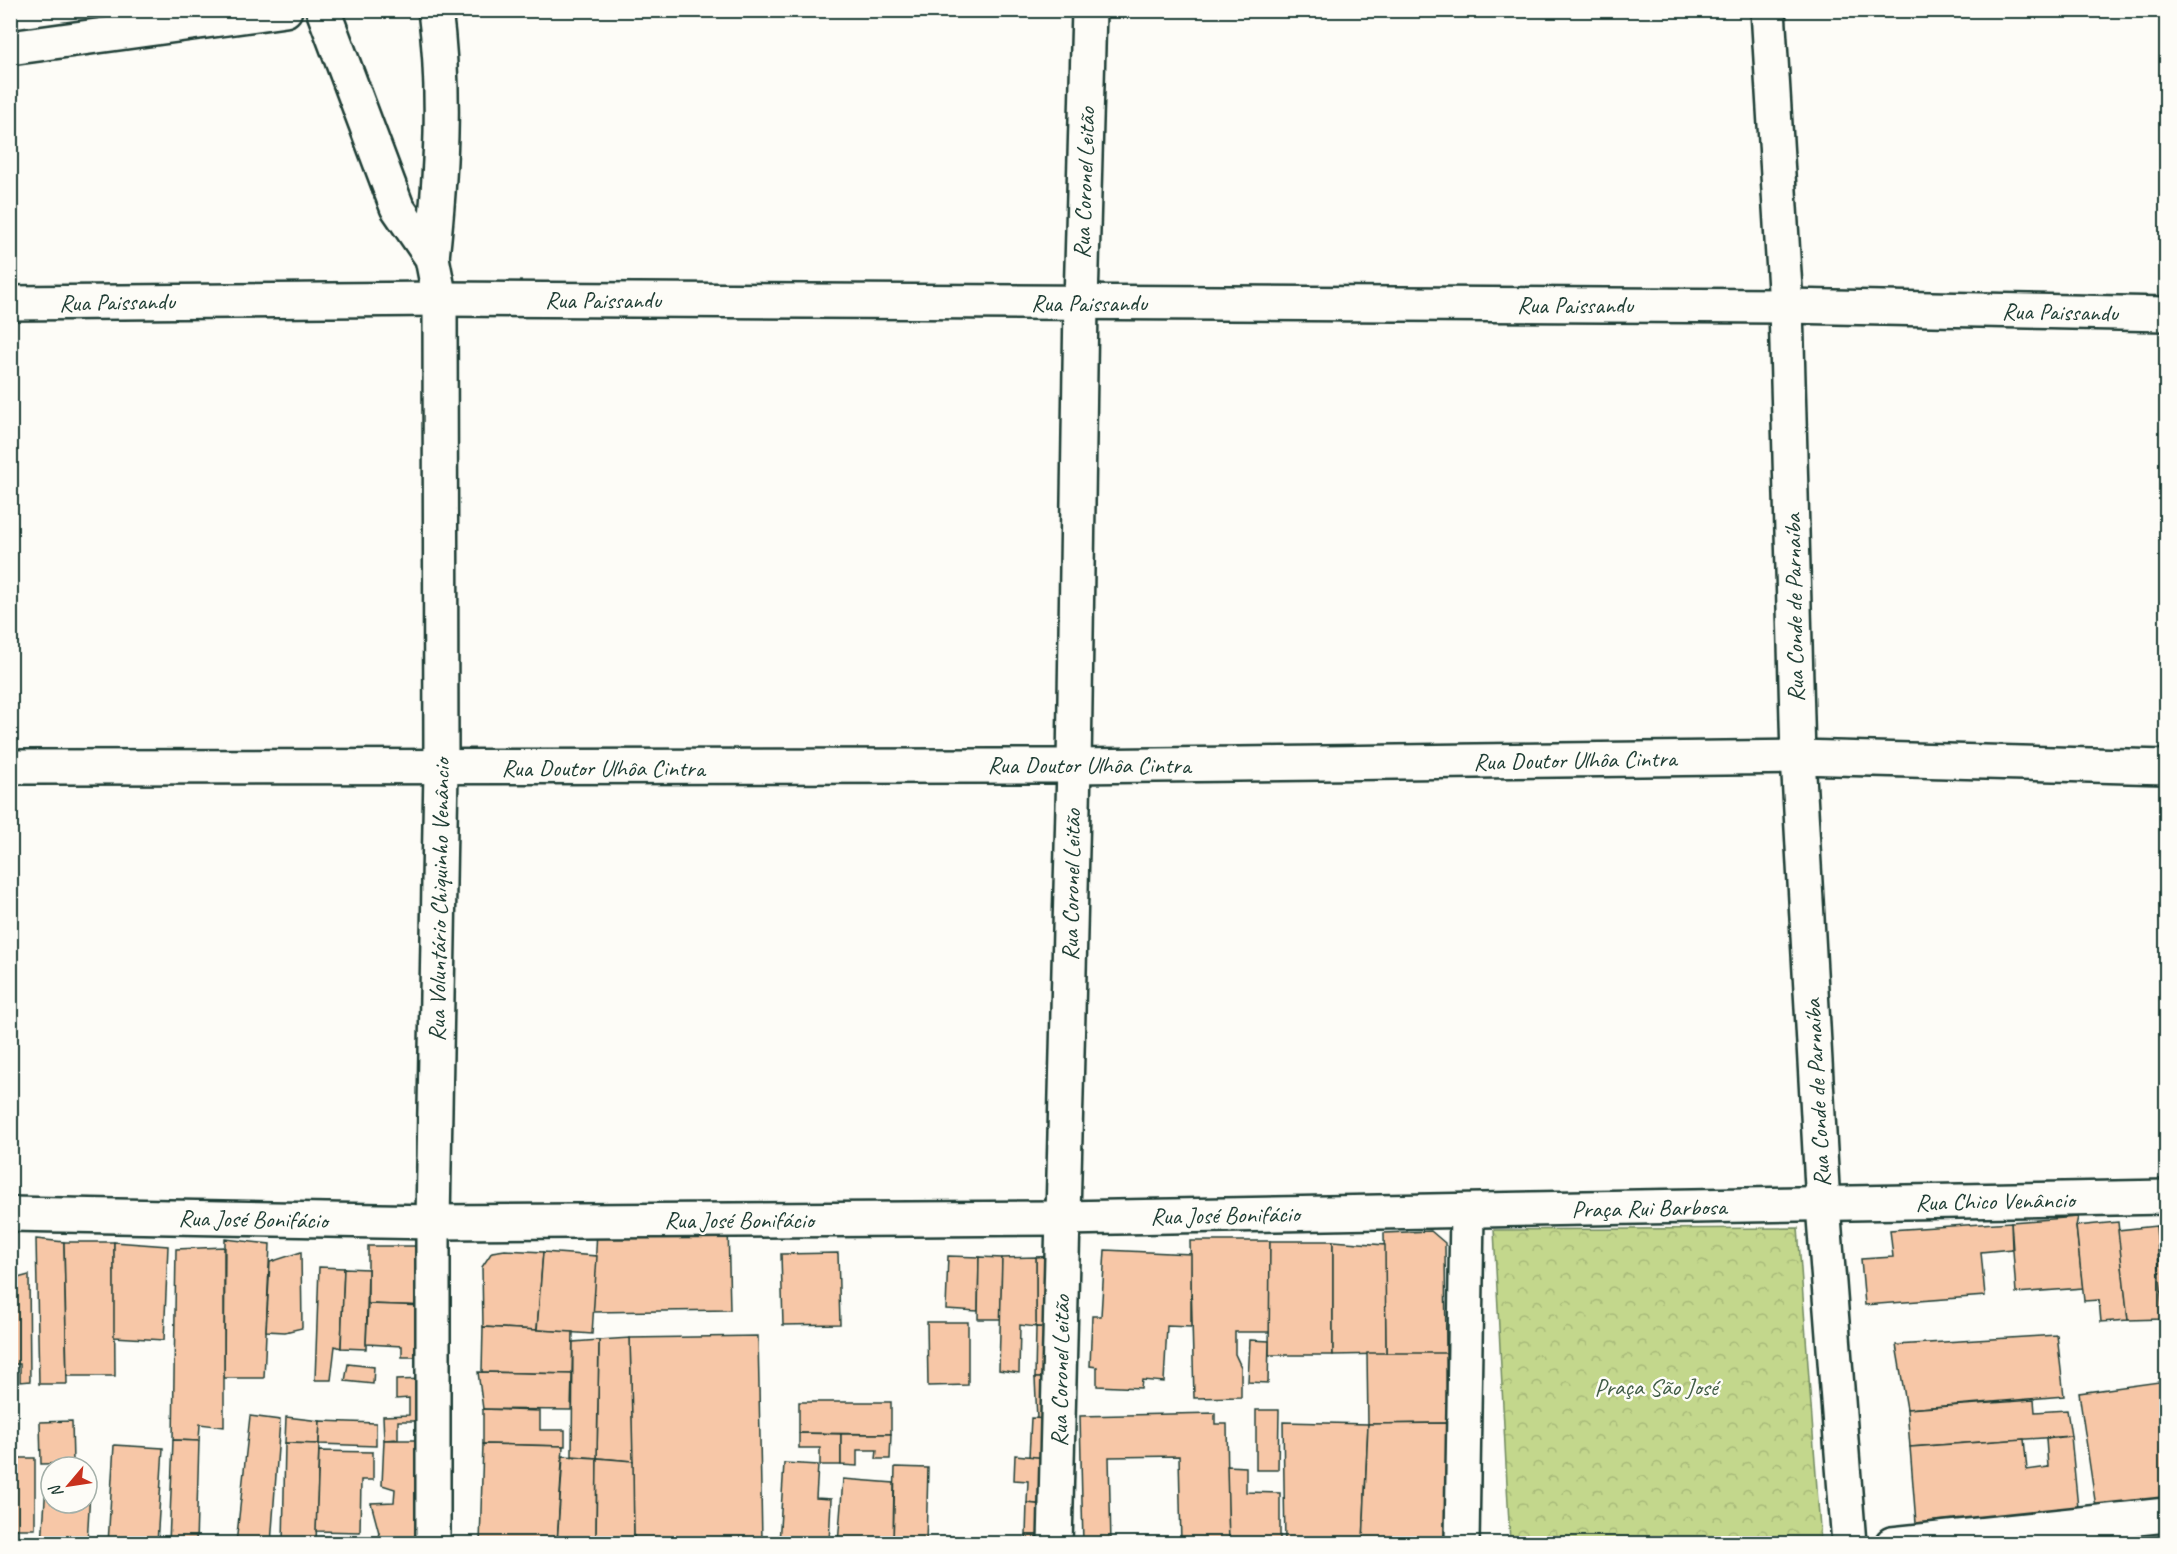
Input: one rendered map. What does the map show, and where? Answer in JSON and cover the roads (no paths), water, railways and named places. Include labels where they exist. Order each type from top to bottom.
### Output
[{"type":"street","points":[[10,48],[285,10]]},
{"type":"street","name":"Rua Voluntário Chiquinho Venâncio","points":[[323,10],[397,207],[432,258]]},
{"type":"street","name":"Rua Voluntário Chiquinho Venâncio","points":[[433,1544],[433,1222],[441,768],[440,299],[432,258],[441,160],[441,58],[435,10]]},
{"type":"street","name":"Rua Coronel Leitão","points":[[1055,1544],[1089,10]]},
{"type":"street","name":"Rua Conde de Parnaíba","points":[[1768,10],[1786,306],[1798,757],[1824,1205]]},
{"type":"street","name":"Rua Paissandu","points":[[10,303],[440,299],[1786,306],[2166,314]]},
{"type":"street","name":"Rua Doutor Ulhôa Cintra","points":[[10,767],[1074,766],[1798,757],[2166,766]]},
{"type":"street","name":"Rua Chico Venâncio","points":[[1824,1205],[2166,1197]]},
{"type":"street","points":[[1824,1205],[1849,1544]]},
{"type":"street","name":"Praça Rui Barbosa","points":[[1467,1211],[1824,1205]]},
{"type":"street","points":[[1462,1544],[1467,1211]]},
{"type":"street","name":"Rua José Bonifácio","points":[[10,1214],[433,1222],[1063,1218],[1467,1211]]},
{"type":"street","points":[[1892,1544],[2166,1515]]},
{"type":"park label","name":"Praça São José","points":[[1656,1387]]}]
